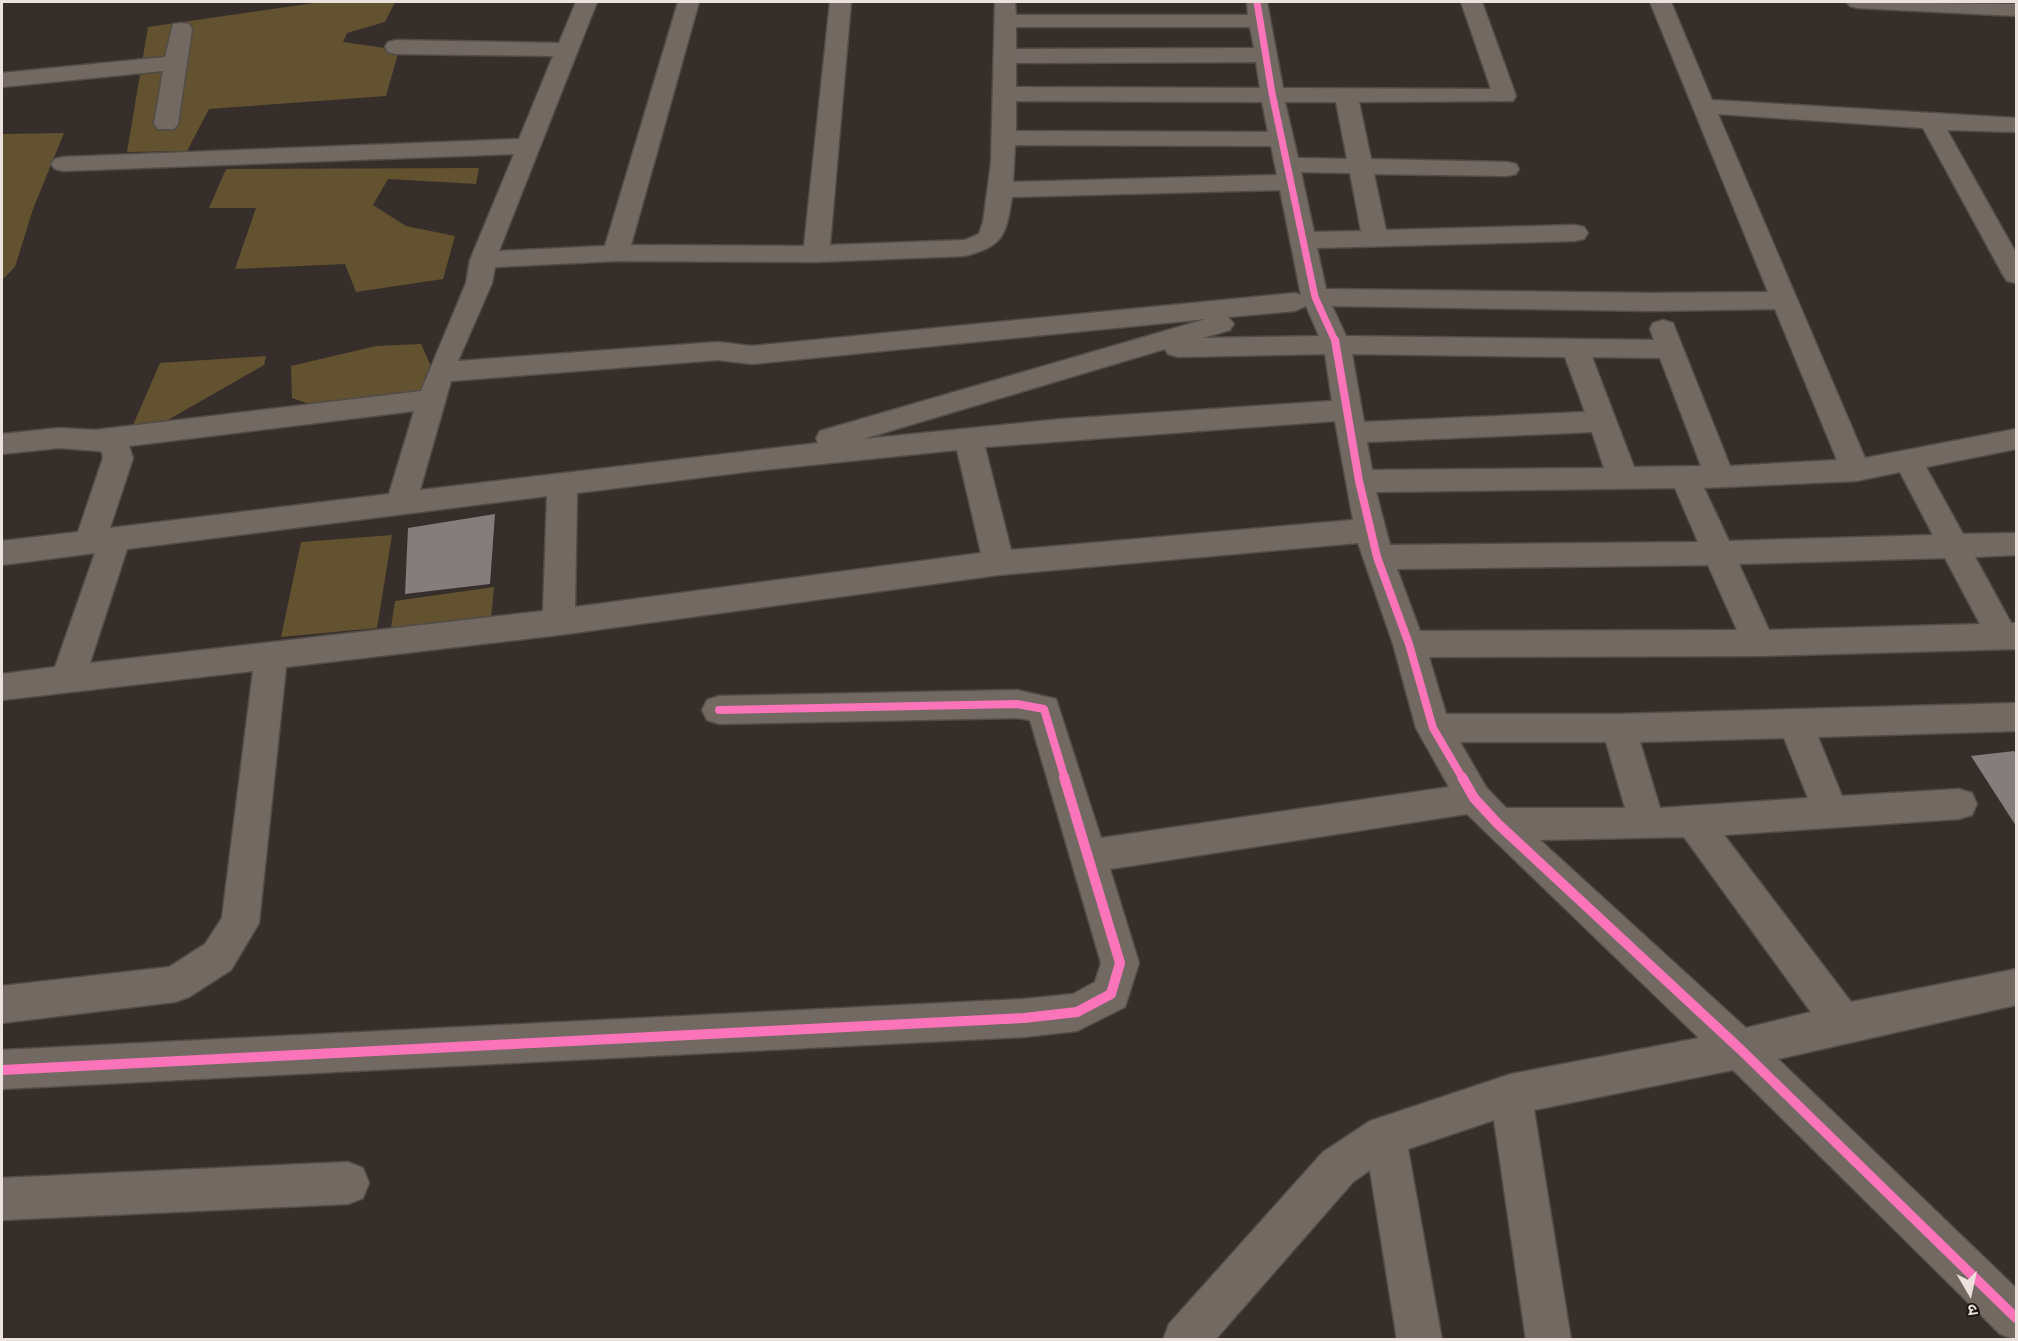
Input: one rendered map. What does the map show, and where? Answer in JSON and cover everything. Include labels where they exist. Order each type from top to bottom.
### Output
[{"type":"street","points":[[401,504],[435,386],[455,334],[468,310],[528,146],[586,2]]},
{"type":"street","points":[[616,253],[688,2]]},
{"type":"street","points":[[816,254],[840,2]]},
{"type":"street","points":[[1004,93],[1505,96],[1473,2]]},
{"type":"street","points":[[1660,2],[1856,470]]},
{"type":"street","points":[[1857,2],[2016,10]]},
{"type":"street","points":[[481,272],[616,253],[816,254],[973,246],[989,238],[996,227],[1002,190],[1005,11],[1258,11],[1272,93],[1315,297],[1337,345],[1359,481],[1374,544],[1409,644],[1433,728],[1474,798],[1498,824],[1740,1049],[2016,1318]]},
{"type":"street","points":[[166,124],[181,30]]},
{"type":"street","points":[[396,47],[568,50]]},
{"type":"street","points":[[1005,56],[1266,55]]},
{"type":"street","points":[[2,80],[176,63]]},
{"type":"street","points":[[1346,96],[1374,238]]},
{"type":"street","points":[[1704,106],[1931,122],[2016,125]]},
{"type":"street","points":[[1931,122],[2015,271]]},
{"type":"street","points":[[1003,138],[1287,162],[1507,169]]},
{"type":"street","points":[[63,164],[528,146]]},
{"type":"street","points":[[1002,190],[1287,162]]},
{"type":"street","points":[[1303,240],[1575,233]]},
{"type":"street","points":[[1315,297],[1652,302],[1785,300]]},
{"type":"street","points":[[2,444],[78,438],[99,439],[435,386],[718,351],[752,355],[1295,302],[753,460]]},
{"type":"street","points":[[1652,302],[1720,477]]},
{"type":"street","points":[[1134,349],[1337,345],[1671,349]]},
{"type":"street","points":[[1575,347],[1623,478]]},
{"type":"street","points":[[2,553],[753,460],[1062,429],[1349,422],[1602,421]]},
{"type":"street","points":[[69,679],[102,540],[118,458],[115,446],[99,439]]},
{"type":"street","points":[[1359,481],[1684,478],[1856,470],[2016,439]]},
{"type":"street","points":[[969,440],[999,563]]},
{"type":"street","points":[[1908,460],[1953,545],[2009,636]]},
{"type":"street","points":[[1684,478],[1759,643]]},
{"type":"street","points":[[559,622],[562,485]]},
{"type":"street","points":[[2,687],[559,622],[999,563],[1374,544],[1719,553],[2016,544]]},
{"type":"street","points":[[1409,644],[1759,643],[2009,636]]},
{"type":"street","points":[[2,1005],[175,984],[218,957],[240,923],[271,656]]},
{"type":"street","points":[[2,1070],[1024,1018],[1077,1012],[1111,994],[1120,963],[1044,709],[1017,704],[719,710]]},
{"type":"street","points":[[1433,728],[1619,728],[2016,717]]},
{"type":"street","points":[[1795,723],[1831,812]]},
{"type":"street","points":[[1619,728],[1647,824]]},
{"type":"street","points":[[1089,856],[1474,798]]},
{"type":"street","points":[[1498,824],[1647,824],[1959,804]]},
{"type":"street","points":[[1694,821],[1844,1023]]},
{"type":"street","points":[[1185,1340],[1338,1167],[1385,1136],[1511,1094],[1740,1049],[1844,1023],[2016,987]]},
{"type":"street","points":[[1511,1094],[1549,1340]]},
{"type":"street","points":[[1385,1136],[1420,1340]]},
{"type":"street","points":[[2,1199],[348,1183]]},
{"type":"shaded area","points":[[321,2],[395,2],[385,22],[347,33],[343,42],[399,50],[386,96],[209,109],[187,151],[127,152],[148,27]]},
{"type":"shaded area","points":[[64,133],[33,209],[15,267],[2,280],[2,134]]},
{"type":"shaded area","points":[[479,168],[476,184],[388,179],[373,205],[406,226],[455,236],[443,279],[356,292],[345,264],[235,269],[256,208],[209,208],[226,169]]},
{"type":"shaded area","points":[[421,344],[433,371],[432,395],[337,413],[292,398],[291,366],[376,346]]},
{"type":"shaded area","points":[[266,356],[264,365],[166,421],[133,425],[160,363]]},
{"type":"shaded area","points":[[392,535],[377,628],[281,637],[301,542]]},
{"type":"shaded area","points":[[494,587],[491,619],[390,634],[395,601]]},
{"type":"building","points":[[495,514],[490,584],[405,594],[408,528]]},
{"type":"building","points":[[2014,751],[2016,754],[2016,826],[1971,756]]},
{"type":"cycle path","points":[[1257,2],[1272,93],[1315,297],[1337,345],[1359,481],[1377,557],[1409,644],[1433,728],[1474,798],[1498,824],[1740,1049],[2016,1318]]},
{"type":"cycle path","points":[[2,1070],[1024,1018],[1077,1012],[1111,994],[1120,963],[1044,709],[1017,704],[719,710]]}]
